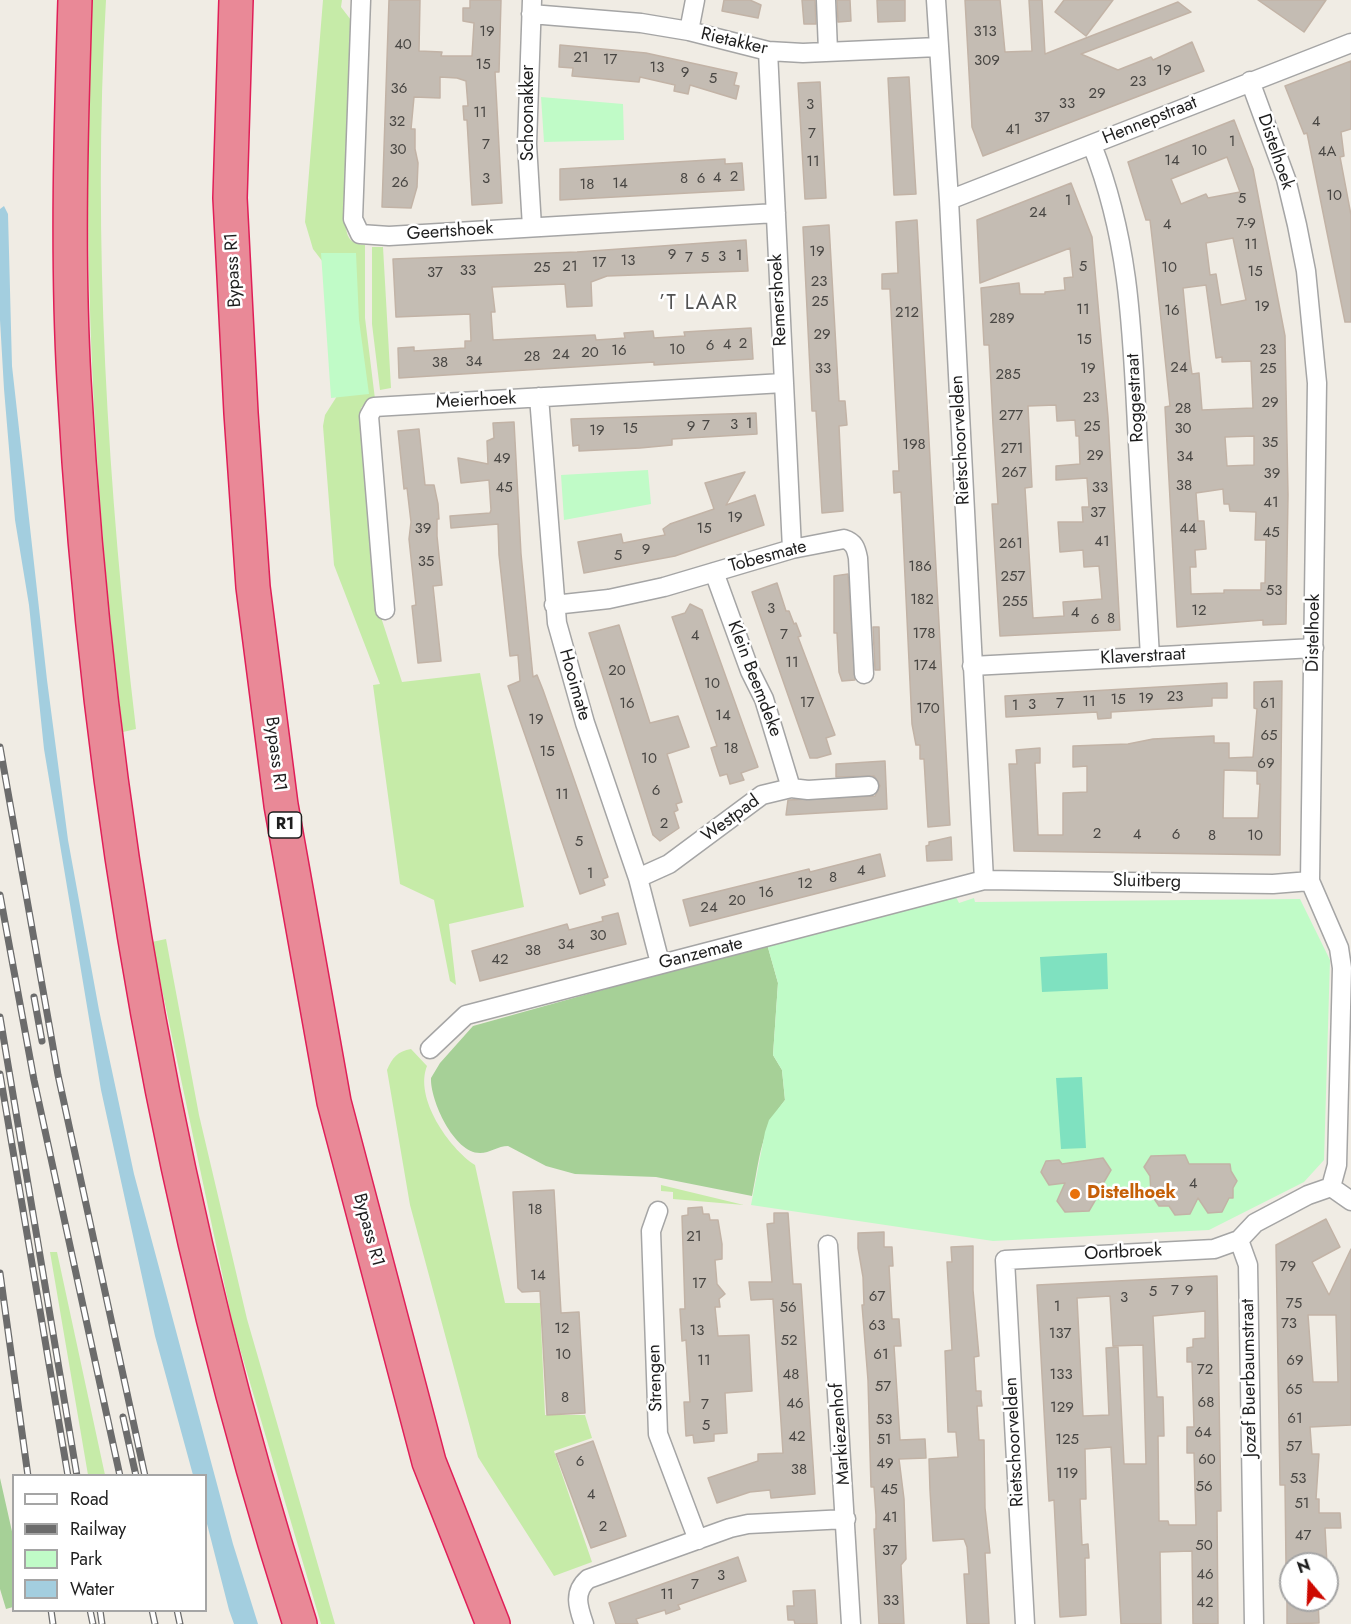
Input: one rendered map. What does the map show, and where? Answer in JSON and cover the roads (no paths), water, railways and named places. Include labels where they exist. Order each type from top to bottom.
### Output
[{"type":"highway","points":[[75,0],[71,161],[74,378],[93,643],[132,931],[182,1186],[266,1519],[300,1624]]},
{"type":"highway","name":"Bypass R1","points":[[236,0],[230,198],[241,413],[254,587],[281,805],[334,1102],[429,1462],[493,1624]]},
{"type":"street","name":"Geertshoek","points":[[361,0],[353,219],[355,228],[360,234],[369,237],[776,213]]},
{"type":"street","points":[[689,32],[695,0]]},
{"type":"street","points":[[826,0],[828,51]]},
{"type":"street","name":"Rietschoorvelden","points":[[936,0],[949,200],[984,880]]},
{"type":"street","name":"Schoonakker","points":[[532,7],[527,144],[532,227]]},
{"type":"street","name":"Rietakker","points":[[532,7],[641,23],[768,51],[938,47]]},
{"type":"street","name":"Hennepstraat","points":[[949,200],[1351,43]]},
{"type":"street","name":"Remershoek","points":[[768,51],[792,549]]},
{"type":"street","name":"Distelhoek","points":[[1250,81],[1286,178],[1306,271],[1317,383],[1318,446],[1310,881],[1347,966],[1337,1165],[1331,1187]]},
{"type":"street","name":"Roggestraat","points":[[1092,145],[1105,178],[1120,235],[1130,295],[1150,657]]},
{"type":"street","name":"Meierhoek","points":[[385,610],[370,411],[380,406],[783,383]]},
{"type":"street","name":"Hooimate","points":[[539,397],[554,605],[585,723],[639,878],[660,963]]},
{"type":"street","name":"Tobesmate","points":[[554,605],[609,599],[792,549],[844,539],[854,544],[858,558],[864,674]]},
{"type":"street","name":"Klein Beemdeke","points":[[714,572],[750,671],[764,699],[791,788]]},
{"type":"street","name":"Klaverstraat","points":[[972,666],[1314,648]]},
{"type":"street","name":"Westpad","points":[[639,878],[669,864],[762,795],[791,788],[808,790],[869,786]]},
{"type":"street","name":"Sluitberg","points":[[984,880],[1273,884],[1310,881]]},
{"type":"street","name":"Ganzemate","points":[[430,1049],[466,1015],[984,880]]},
{"type":"street","points":[[1239,1240],[1255,1223],[1308,1195],[1331,1187],[1351,1201]]},
{"type":"street","name":"Strengen","points":[[658,1211],[651,1231],[658,1434],[698,1540]]},
{"type":"street","name":"Oortbroek","points":[[1005,1260],[1215,1249],[1239,1240]]},
{"type":"street","name":"Jozef Buerbaumstraat","points":[[1239,1240],[1248,1265],[1254,1624]]},
{"type":"street","name":"Markiezenhof","points":[[828,1245],[851,1624]]},
{"type":"street","name":"Rietschoorvelden","points":[[1005,1260],[1025,1624]]},
{"type":"street","points":[[584,1624],[578,1608],[579,1591],[588,1579],[748,1524],[846,1519]]},
{"type":"water","points":[[4,206],[8,214],[12,366],[47,680],[68,840],[99,1010],[134,1174],[233,1544],[258,1624],[234,1624],[229,1610],[207,1524],[207,1474],[193,1474],[155,1336],[101,1090],[44,749],[29,605],[15,520],[0,320],[0,209]]},
{"type":"railway","points":[[0,747],[58,1075],[145,1474]]},
{"type":"railway","points":[[0,895],[34,1080],[120,1474]]},
{"type":"railway","points":[[34,997],[42,1041]]},
{"type":"railway","points":[[0,1017],[77,1474]]},
{"type":"railway","points":[[0,1074],[68,1474]]},
{"type":"railway","points":[[0,1273],[28,1474]]},
{"type":"railway","points":[[123,1417],[136,1474]]},
{"type":"railway","points":[[51,1612],[53,1624]]},
{"type":"railway","points":[[90,1612],[93,1624]]},
{"type":"railway","points":[[100,1612],[102,1624]]},
{"type":"railway","points":[[152,1612],[155,1624]]},
{"type":"railway","points":[[177,1612],[180,1624]]},
{"type":"place","name":"Distelhoek","points":[[1075,1194]]},
{"type":"district","name":"’T LAAR","points":[[699,304]]}]
